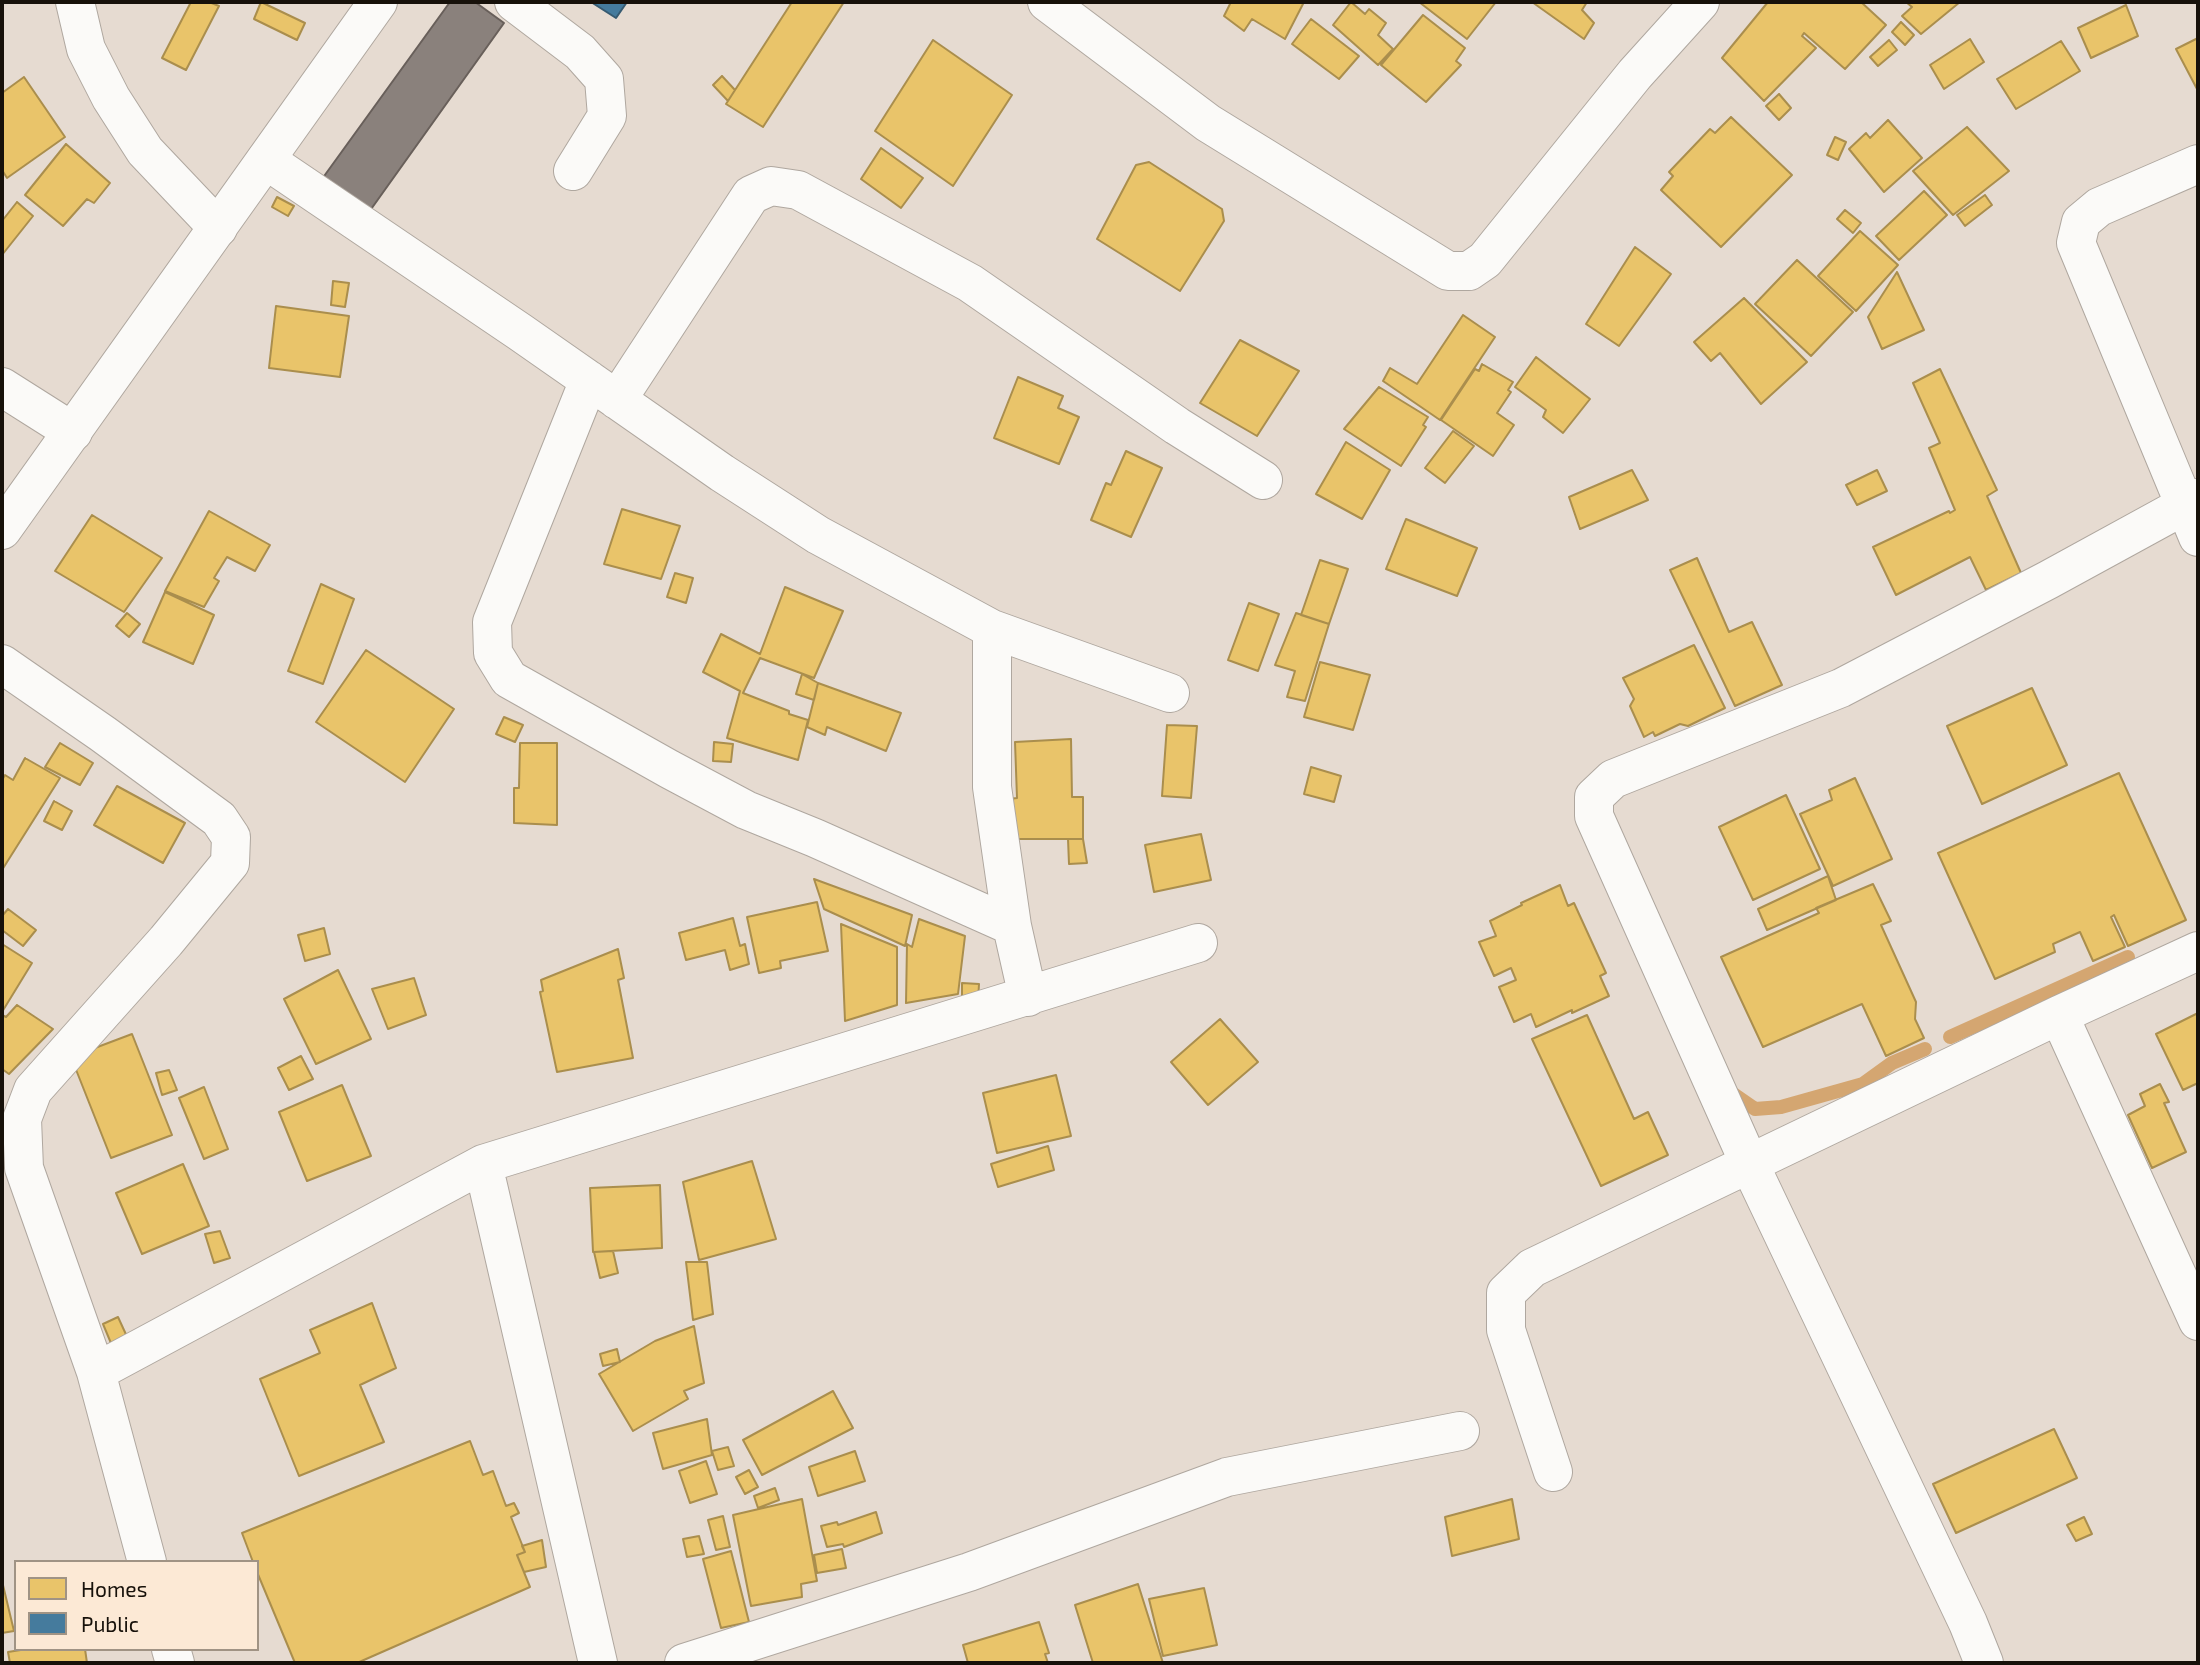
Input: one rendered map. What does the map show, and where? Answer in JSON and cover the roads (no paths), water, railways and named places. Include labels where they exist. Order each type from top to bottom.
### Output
[{"type":"street","points":[[75,2],[86,49],[111,98],[145,151],[218,228]]},
{"type":"street","points":[[2,530],[378,2]]},
{"type":"street","points":[[514,2],[580,52],[604,79],[607,116],[573,172]]},
{"type":"street","points":[[1047,2],[1208,123],[1448,271],[1469,271],[1485,260],[1635,74],[1700,2]]},
{"type":"street","points":[[266,160],[722,473],[818,535],[992,629],[1170,693]]},
{"type":"street","points":[[1984,1663],[1968,1623],[1750,1165],[1594,816],[1594,797],[1613,779],[1841,688],[2048,580],[2194,513],[2076,243],[2081,222],[2099,207],[2198,164]]},
{"type":"street","points":[[1012,926],[828,843],[746,810],[509,678],[493,653],[492,622],[603,390],[751,195],[771,186],[798,190],[970,283],[1177,426],[1263,480]]},
{"type":"street","points":[[2,387],[74,432]]},
{"type":"street","points":[[992,629],[992,787],[1012,926],[1028,997]]},
{"type":"street","points":[[2,664],[219,819],[231,837],[230,863],[166,941],[33,1090],[22,1119],[24,1168],[96,1372],[146,1560]]},
{"type":"street","points":[[96,1372],[483,1164],[1198,943]]},
{"type":"street","points":[[1553,1472],[1506,1330],[1506,1293],[1532,1268],[2198,951]]},
{"type":"street","points":[[2059,1015],[2198,1321]]},
{"type":"street","points":[[483,1164],[598,1663]]},
{"type":"street","points":[[684,1663],[969,1572],[1227,1477],[1460,1431]]},
{"type":"waterway","points":[[1950,1037],[2128,957]]},
{"type":"waterway","points":[[1729,1091],[1755,1109],[1781,1107],[1863,1084],[1892,1063],[1925,1049]]}]
